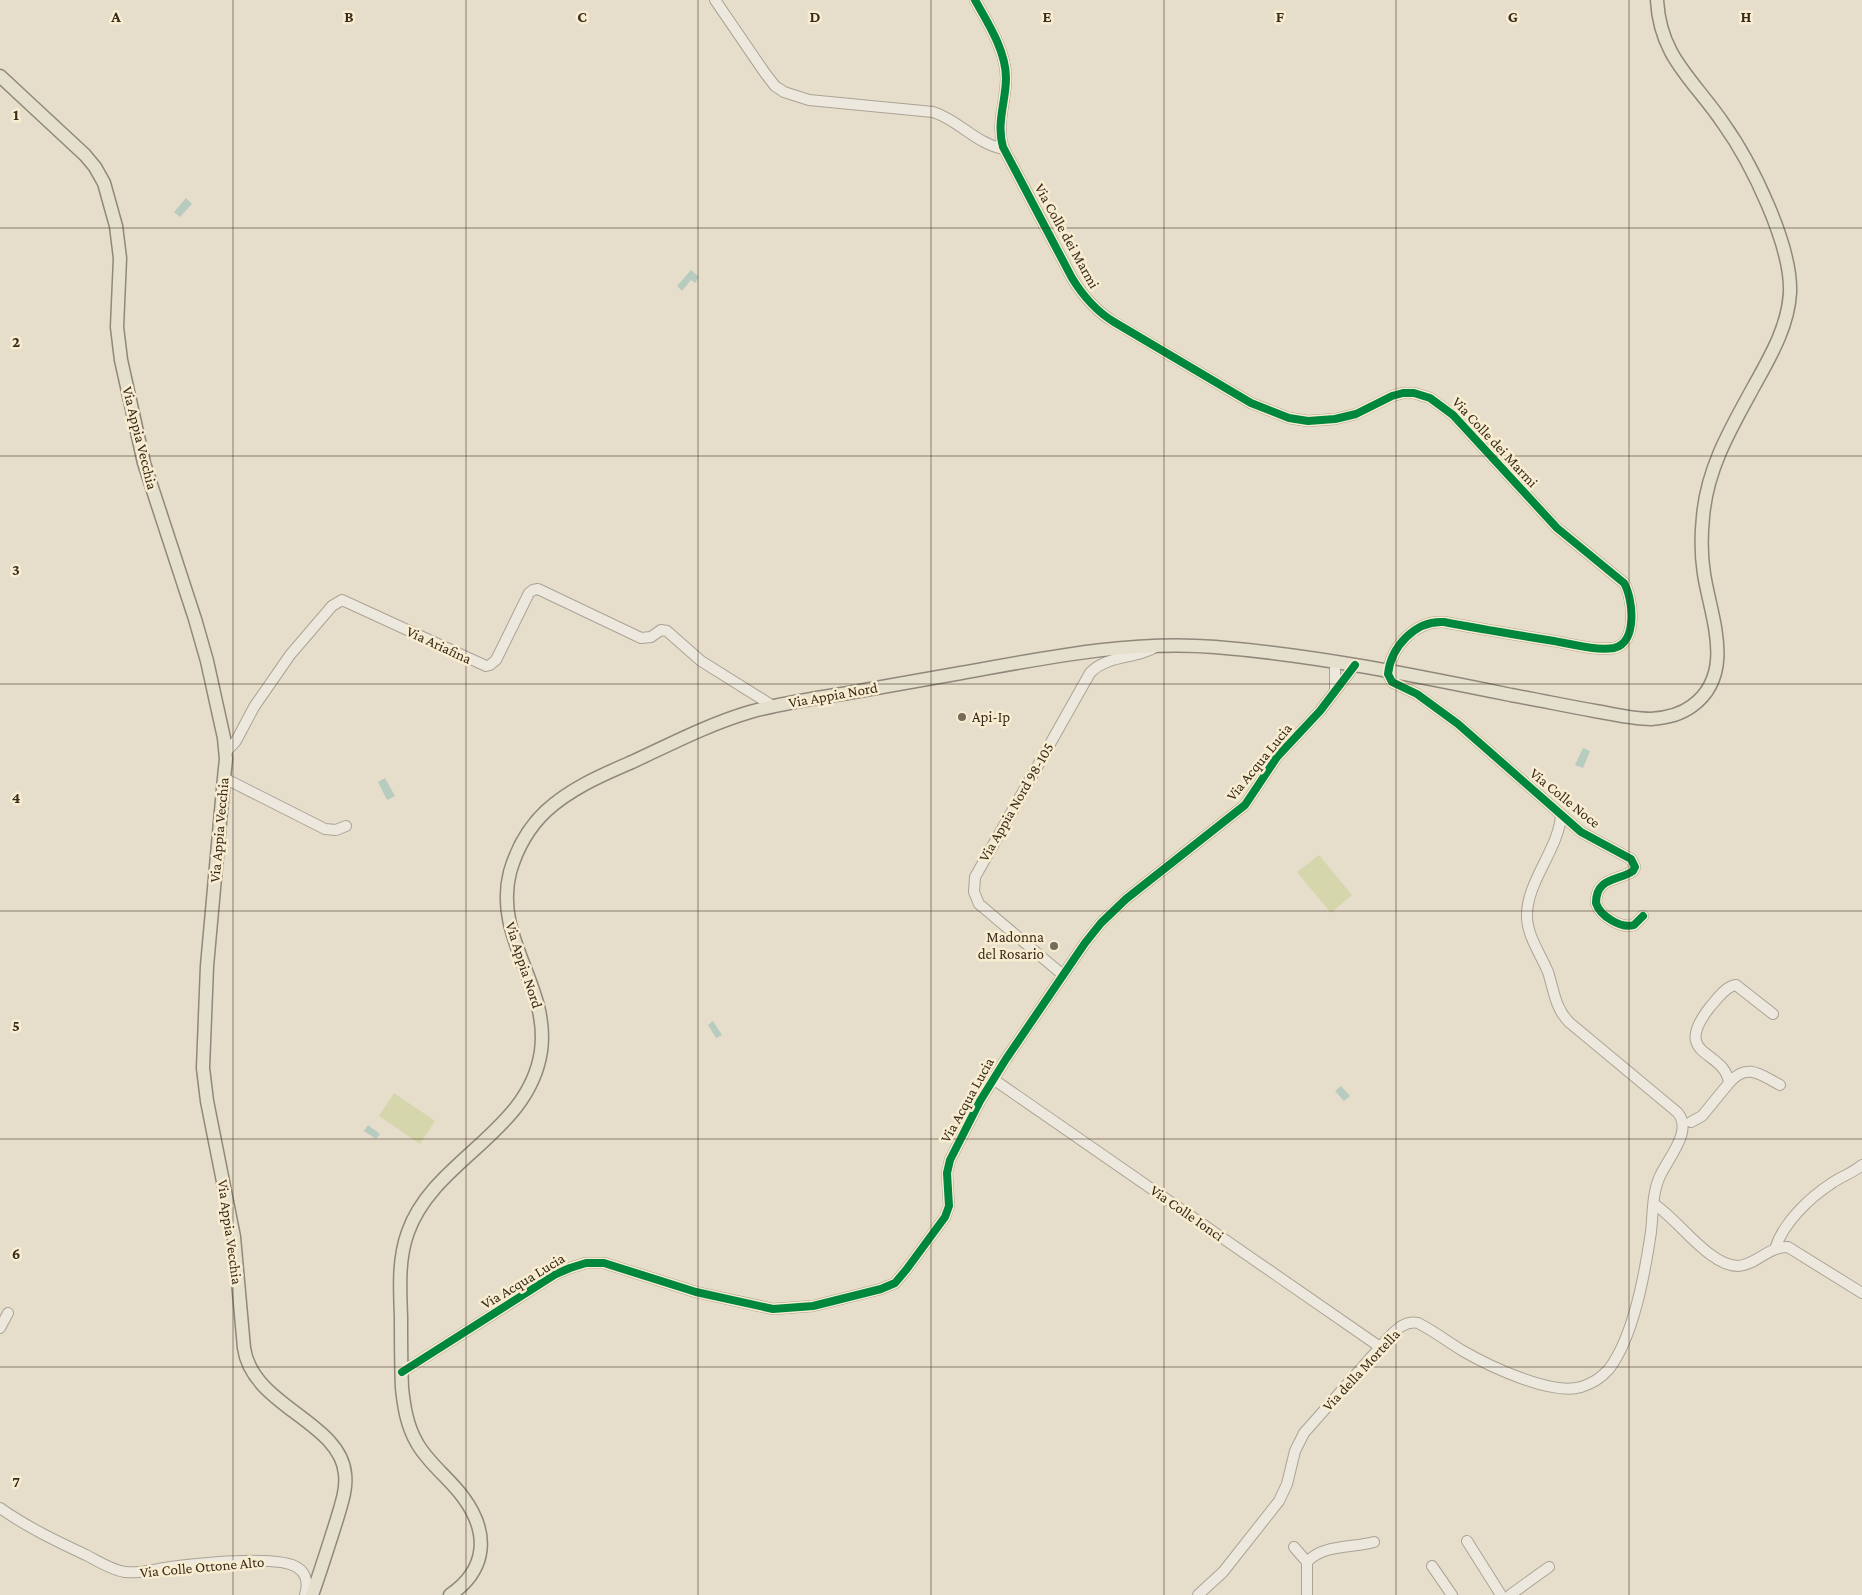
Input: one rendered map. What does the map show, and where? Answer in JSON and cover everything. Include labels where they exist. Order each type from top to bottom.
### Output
[{"type":"main road","name":"Via Appia Nord","points":[[450,1595],[465,1584],[476,1567],[481,1549],[479,1530],[473,1513],[465,1500],[423,1452],[413,1435],[405,1413],[400,1278],[403,1252],[409,1229],[418,1212],[433,1191],[496,1131],[513,1111],[528,1087],[539,1058],[542,1035],[539,1009],[512,934],[506,906],[510,874],[520,844],[546,811],[564,797],[590,782],[710,726],[742,714],[773,706],[1102,650],[1159,645],[1215,647],[1355,665],[1585,709],[1649,718],[1669,717],[1686,710],[1706,693],[1713,678],[1718,658],[1718,644],[1704,576],[1702,522],[1706,495],[1713,468],[1722,446],[1780,335],[1788,306],[1789,280],[1783,247],[1763,196],[1730,132],[1672,55],[1660,29],[1656,0]]},
{"type":"main road","name":"Via Appia Vecchia","points":[[0,76],[88,158],[99,173],[108,195],[119,245],[117,327],[121,360],[146,471],[204,652],[223,733],[226,753],[205,982],[204,1082],[234,1237],[244,1348],[247,1362],[262,1385],[330,1443],[342,1460],[345,1472],[345,1486],[340,1507],[312,1595]]},
{"type":"street","points":[[715,0],[765,73],[775,86],[784,92],[809,100],[933,112],[952,121],[985,144],[1004,149]]},
{"type":"street","name":"Via Colle dei Marmi","points":[[975,0],[993,34],[1005,66],[1006,82],[1001,109],[1000,132],[1004,149],[1078,287],[1090,304],[1106,317],[1251,403],[1290,418],[1318,421],[1342,418],[1362,411],[1392,396],[1404,393],[1418,393],[1434,400],[1453,415],[1551,523],[1620,579],[1629,592],[1632,606],[1631,624],[1626,639],[1616,647],[1580,646],[1444,622],[1433,622],[1420,627],[1403,642],[1393,655],[1388,671]]},
{"type":"street","name":"Via Ariafina","points":[[226,753],[236,741],[254,707],[282,666],[332,606],[342,600],[486,666],[496,660],[529,593],[538,589],[642,638],[651,637],[661,630],[667,631],[700,661],[773,706]]},
{"type":"street","name":"Via Appia Nord 98-105","points":[[1063,975],[982,907],[974,894],[975,877],[1088,676],[1094,669],[1106,662],[1142,654],[1159,645]]},
{"type":"street","points":[[1335,662],[1335,691]]},
{"type":"street","name":"Via Acqua Lucia","points":[[402,1372],[556,1274],[586,1263],[604,1263],[696,1292],[774,1309],[813,1306],[887,1287],[901,1276],[945,1217],[949,1206],[947,1172],[950,1160],[961,1136],[993,1079],[1093,932],[1115,909],[1245,805],[1276,757],[1316,716],[1355,665]]},
{"type":"street","name":"Via Colle Noce","points":[[1388,671],[1392,682],[1417,694],[1451,719],[1581,832],[1626,856],[1634,864],[1634,869],[1631,873],[1611,879],[1600,888],[1596,900],[1600,911],[1608,918],[1628,927],[1637,923],[1643,916]]},
{"type":"street","points":[[224,778],[325,829],[336,830],[346,826]]},
{"type":"street","name":"Via Colle Noce","points":[[1561,814],[1558,831],[1534,888],[1527,915],[1530,930],[1548,973],[1557,1005],[1570,1024],[1685,1123]]},
{"type":"street","points":[[1730,1083],[1725,1070],[1702,1052],[1697,1044],[1698,1030],[1705,1015],[1729,988],[1736,984],[1773,1014]]},
{"type":"street","points":[[1780,1085],[1751,1071],[1739,1074],[1699,1119],[1685,1123],[1680,1138],[1658,1181],[1654,1204],[1668,1214],[1710,1254],[1726,1264],[1744,1264],[1783,1247],[1793,1249],[1862,1293]]},
{"type":"street","name":"Via Colle Ionci","points":[[993,1079],[1380,1347]]},
{"type":"street","points":[[1775,1249],[1780,1234],[1794,1217],[1825,1188],[1862,1165]]},
{"type":"street","name":"Via della Mortella","points":[[1198,1595],[1223,1572],[1279,1501],[1287,1484],[1295,1451],[1304,1433],[1380,1347],[1400,1327],[1409,1322],[1414,1322],[1432,1330],[1480,1360],[1545,1385],[1566,1389],[1580,1387],[1589,1384],[1601,1376],[1610,1368],[1632,1320],[1642,1282],[1654,1204]]},
{"type":"street","points":[[0,1328],[8,1312]]},
{"type":"street","name":"Via Colle Ottone Alto","points":[[0,1508],[36,1531],[120,1571],[139,1572],[181,1566],[273,1561],[293,1565],[301,1571],[306,1583],[305,1595]]},
{"type":"street","points":[[1467,1541],[1501,1595]]},
{"type":"street","points":[[1307,1562],[1325,1550],[1374,1542]]},
{"type":"street","points":[[1294,1547],[1307,1562],[1306,1595]]},
{"type":"street","points":[[1432,1566],[1452,1595]]},
{"type":"street","points":[[1510,1595],[1549,1567]]},
{"type":"green space","points":[[1319,855],[1352,895],[1331,913],[1297,872]]},
{"type":"green space","points":[[394,1093],[435,1121],[420,1144],[379,1116]]},
{"type":"shaded area","points":[[186,198],[192,204],[180,217],[174,212]]},
{"type":"shaded area","points":[[691,270],[699,277],[695,283],[691,280],[682,291],[677,286]]},
{"type":"shaded area","points":[[1583,748],[1590,751],[1583,768],[1575,765]]},
{"type":"shaded area","points":[[385,778],[395,796],[387,800],[378,782]]},
{"type":"shaded area","points":[[713,1021],[722,1035],[716,1038],[708,1025]]},
{"type":"shaded area","points":[[1341,1086],[1350,1096],[1344,1101],[1335,1091]]},
{"type":"shaded area","points":[[368,1125],[380,1134],[376,1139],[364,1131]]},
{"type":"cycle path","points":[[975,0],[1000,48],[1005,68],[1006,87],[1001,129],[1003,147],[1072,278],[1085,297],[1107,318],[1251,403],[1289,418],[1308,421],[1335,419],[1356,414],[1392,396],[1403,393],[1414,393],[1430,398],[1453,415],[1557,528],[1624,583],[1630,599],[1630,629],[1627,638],[1622,644],[1614,648],[1592,648],[1444,622],[1433,623],[1423,625],[1406,637],[1394,654],[1388,674],[1392,682],[1417,694],[1458,724],[1581,832],[1631,859],[1635,867],[1633,871],[1604,884],[1597,895],[1596,903],[1606,917],[1623,925],[1634,925],[1643,916]]},
{"type":"cycle path","points":[[402,1372],[556,1274],[586,1263],[604,1263],[696,1292],[773,1309],[813,1306],[881,1289],[895,1283],[945,1217],[949,1206],[947,1173],[950,1160],[980,1101],[1006,1059],[1085,943],[1101,923],[1126,899],[1245,805],[1277,757],[1320,711],[1355,665]]},
{"type":"place","name":"Api-Ip","points":[[962,717]]},
{"type":"place","name":"Madonna del Rosario","points":[[1054,946]]}]
